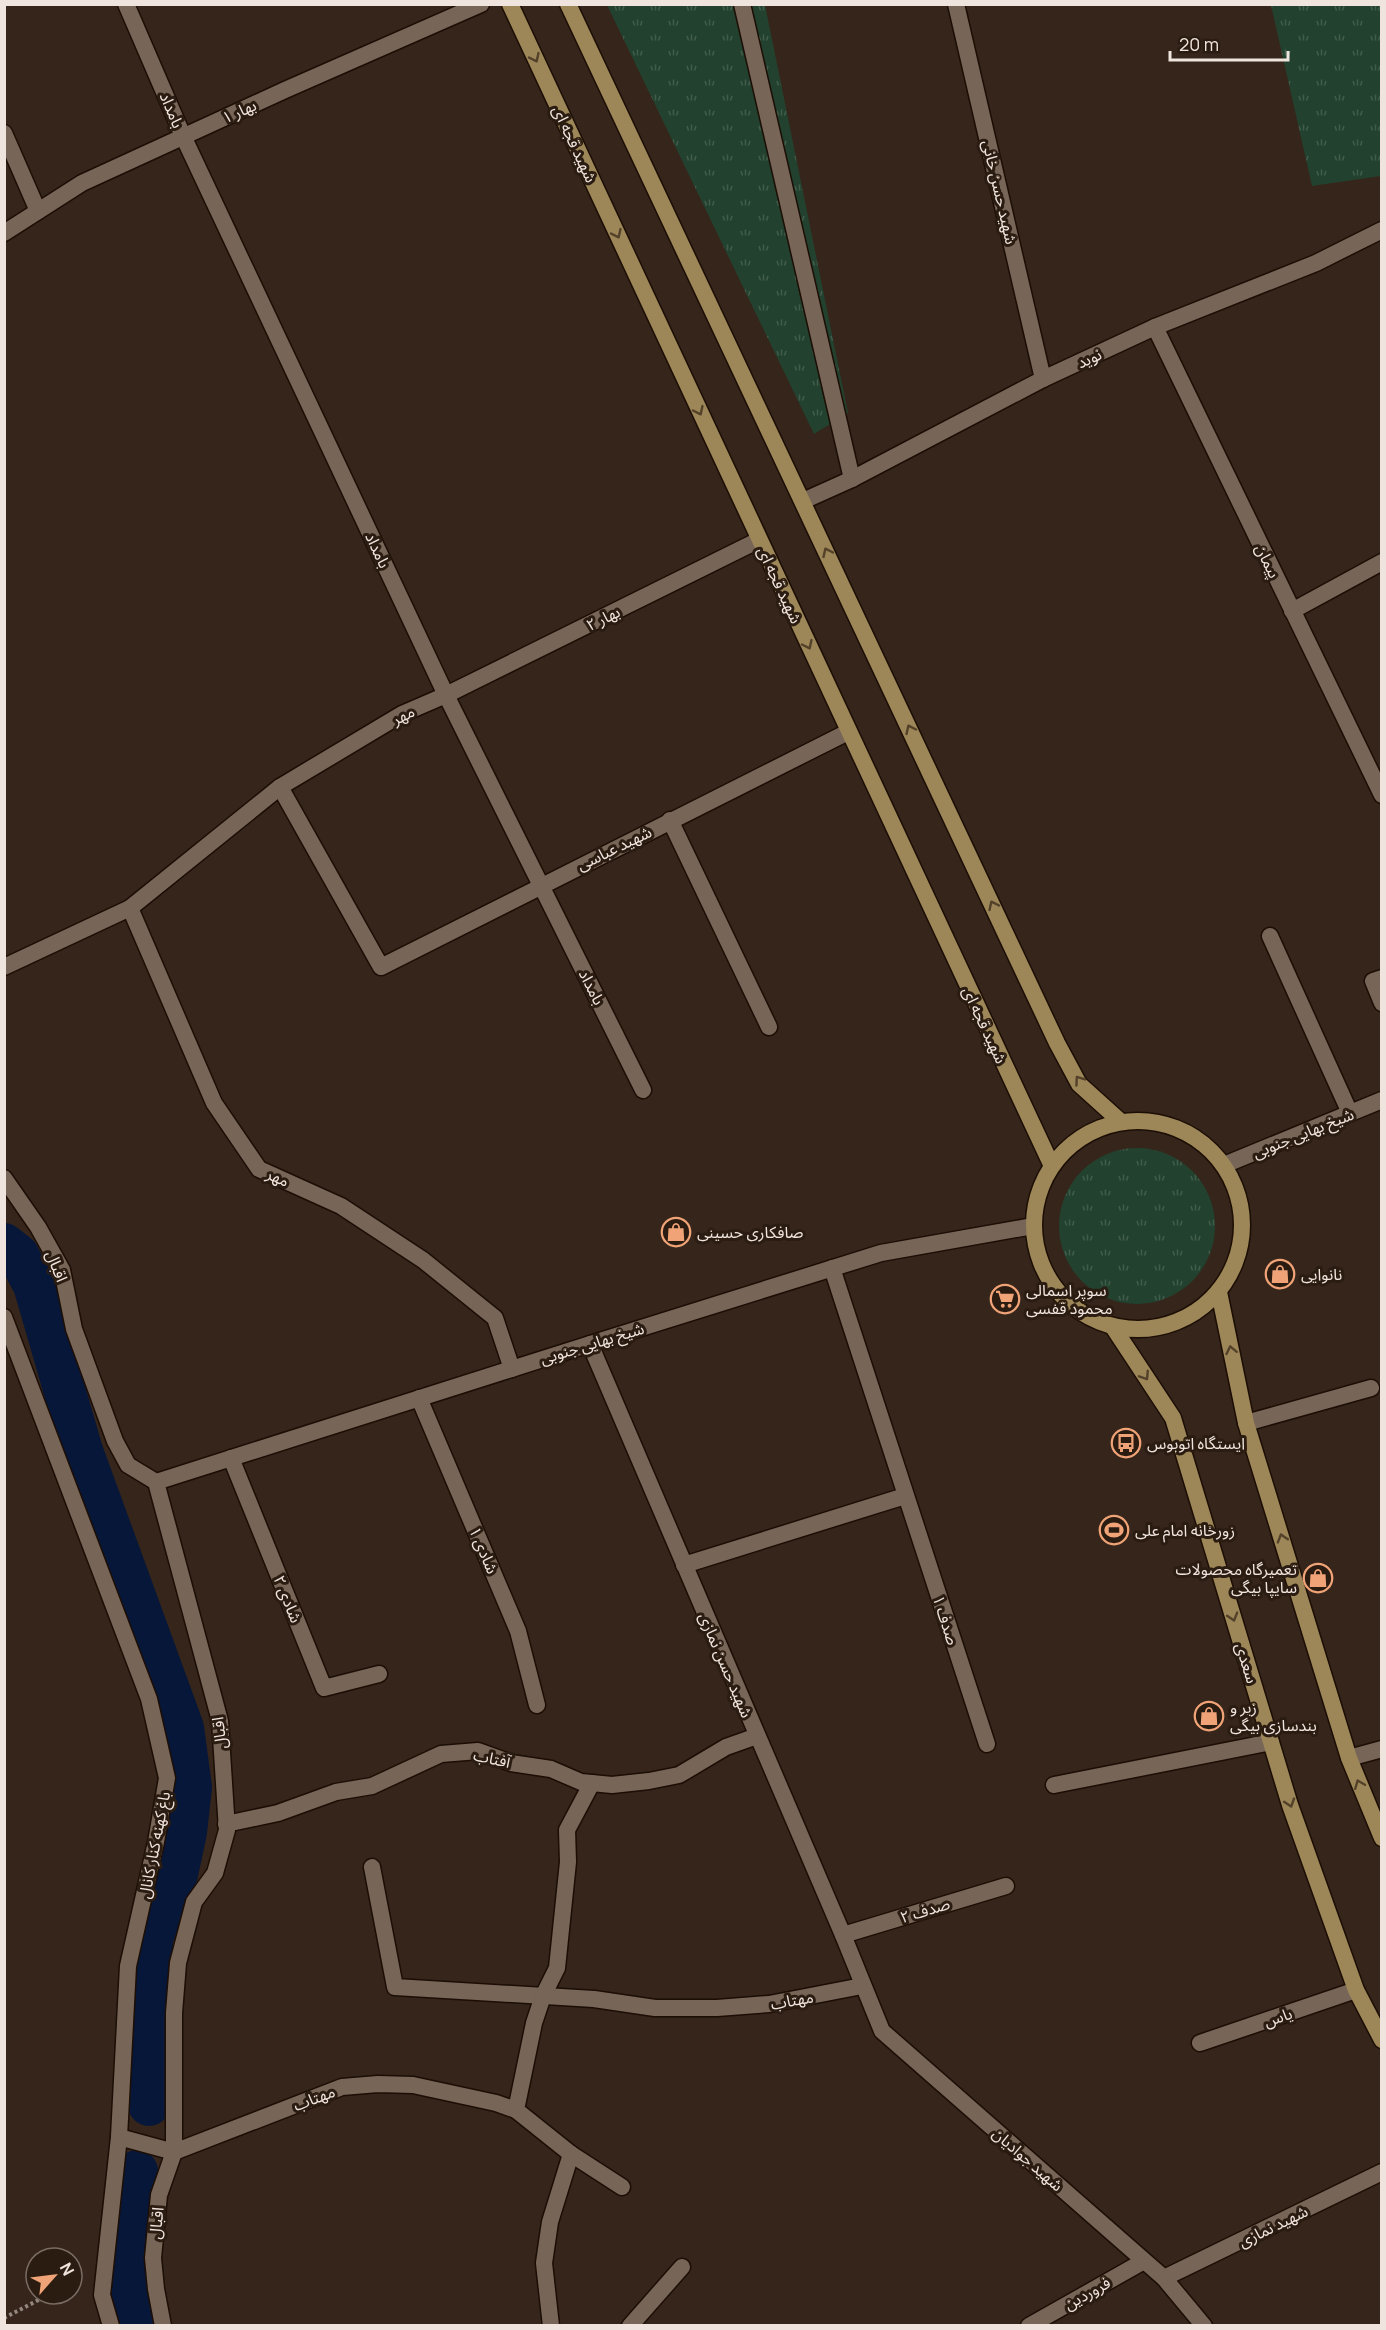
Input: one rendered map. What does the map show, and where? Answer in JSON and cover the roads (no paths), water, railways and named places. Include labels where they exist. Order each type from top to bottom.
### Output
[{"type":"main road","name":"شهید قجه ای","points":[[510,4],[1051,1164]]},
{"type":"main road","points":[[568,4],[1058,1043],[1079,1084],[1120,1121]]},
{"type":"main road","points":[[1150,1120],[1178,1128],[1204,1143],[1224,1165],[1239,1196],[1243,1229],[1236,1262],[1219,1292],[1193,1314],[1163,1327],[1138,1330],[1113,1327],[1081,1314],[1056,1290],[1039,1260],[1033,1226],[1037,1194],[1051,1164],[1070,1144],[1094,1129],[1120,1121],[1150,1120]]},
{"type":"main road","points":[[1219,1292],[1246,1423],[1349,1758],[1382,1838]]},
{"type":"main road","name":"سعدی","points":[[1113,1327],[1173,1418],[1290,1805],[1356,1990],[1382,2040]]},
{"type":"street","name":"بامداد","points":[[126,4],[183,136],[446,695],[643,1090]]},
{"type":"street","name":"بهار ۱","points":[[4,233],[82,183],[481,4]]},
{"type":"street","points":[[742,4],[852,479]]},
{"type":"street","name":"شهید حسن خانی","points":[[956,4],[1043,379]]},
{"type":"street","points":[[4,133],[38,211]]},
{"type":"street","name":"نوید","points":[[803,501],[852,479],[1043,379],[1155,327],[1316,263],[1382,230]]},
{"type":"street","name":"پیمان","points":[[1155,327],[1382,795]]},
{"type":"street","name":"بهار ۲","points":[[446,695],[759,540]]},
{"type":"street","points":[[1293,611],[1382,562]]},
{"type":"street","name":"مهر","points":[[4,966],[130,908],[280,787],[402,714],[446,695]]},
{"type":"street","name":"شهید عباسی","points":[[280,787],[381,967],[848,732]]},
{"type":"street","points":[[670,820],[769,1027]]},
{"type":"street","name":"مهر","points":[[130,908],[214,1103],[259,1169],[341,1206],[423,1260],[495,1318],[512,1369]]},
{"type":"street","points":[[1270,936],[1350,1113]]},
{"type":"street","points":[[1382,978],[1373,981],[1382,1003]]},
{"type":"street","name":"شیخ بهایی جنوبی","points":[[1224,1165],[1382,1100]]},
{"type":"street","name":"اقبال","points":[[4,1178],[34,1219],[62,1270],[74,1329],[115,1441],[128,1465],[156,1482],[220,1721],[227,1830],[215,1873],[194,1902],[178,1963],[174,2013],[174,2152],[159,2195],[153,2258],[156,2289],[164,2325]]},
{"type":"street","name":"شیخ بهایی جنوبی","points":[[156,1482],[832,1268],[881,1254],[1033,1226]]},
{"type":"street","name":"صدف ۱","points":[[832,1268],[987,1744]]},
{"type":"street","name":"باغ کهنه کنار کانال","points":[[4,1317],[149,1699],[167,1778],[156,1842],[128,1966],[119,2137],[102,2295],[111,2325]]},
{"type":"street","name":"شهید حسن نمازی","points":[[590,1344],[843,1935],[862,1986]]},
{"type":"street","points":[[1246,1423],[1371,1388]]},
{"type":"street","name":"شادی ۱","points":[[419,1398],[519,1631],[537,1705]]},
{"type":"street","name":"شادی ۲","points":[[231,1458],[324,1688],[380,1674]]},
{"type":"street","points":[[684,1565],[905,1496]]},
{"type":"street","name":"آفتاب","points":[[226,1824],[278,1812],[336,1792],[372,1786],[441,1754],[478,1751],[511,1763],[550,1769],[581,1782],[612,1785],[679,1775],[726,1747],[757,1736]]},
{"type":"street","points":[[1054,1785],[1271,1742]]},
{"type":"street","points":[[1349,1758],[1382,1749]]},
{"type":"street","points":[[516,2110],[534,2023],[543,1996],[557,1968],[568,1862],[567,1830],[592,1783]]},
{"type":"street","name":"مهتاب","points":[[372,1867],[394,1987],[594,1999],[655,2008],[717,2008],[779,2003],[862,1986]]},
{"type":"street","name":"صدف ۲","points":[[843,1935],[1006,1886]]},
{"type":"street","name":"شهید جوادیان","points":[[862,1986],[882,2031],[1164,2278],[1204,2325]]},
{"type":"street","name":"یاس","points":[[1200,2043],[1356,1990]]},
{"type":"street","name":"مهتاب","points":[[174,2152],[342,2087],[378,2084],[412,2085],[496,2103],[516,2110],[572,2154],[622,2187]]},
{"type":"street","points":[[119,2137],[174,2152]]},
{"type":"street","points":[[551,2325],[544,2263],[550,2222],[572,2154]]},
{"type":"street","name":"شهید نمازی","points":[[1164,2278],[1382,2172]]},
{"type":"street","name":"فروردین","points":[[1029,2325],[1144,2261]]},
{"type":"street","points":[[630,2325],[682,2267]]},
{"type":"waterway","points":[[4,1244],[18,1255],[34,1285],[82,1451],[183,1728],[191,1787],[186,1832],[177,1874],[152,1938],[149,2105]]},
{"type":"waterway","points":[[134,2326],[126,2291],[128,2219],[137,2171]]},
{"type":"place","name":"صافکاری حسینی","points":[[676,1232]]},
{"type":"place","name":"نانوایی","points":[[1280,1274]]},
{"type":"place","name":"سوپر اسمالی محمود قفسی","points":[[1005,1299]]},
{"type":"place","name":"ایستگاه اتوبوس","points":[[1126,1443]]},
{"type":"place","name":"زورخانه امام علی","points":[[1114,1530]]},
{"type":"place","name":"تعمیرگاه محصولات سایپا بیگی","points":[[1318,1578]]},
{"type":"place","name":"زیر و بندسازی بیگی","points":[[1209,1716]]}]
